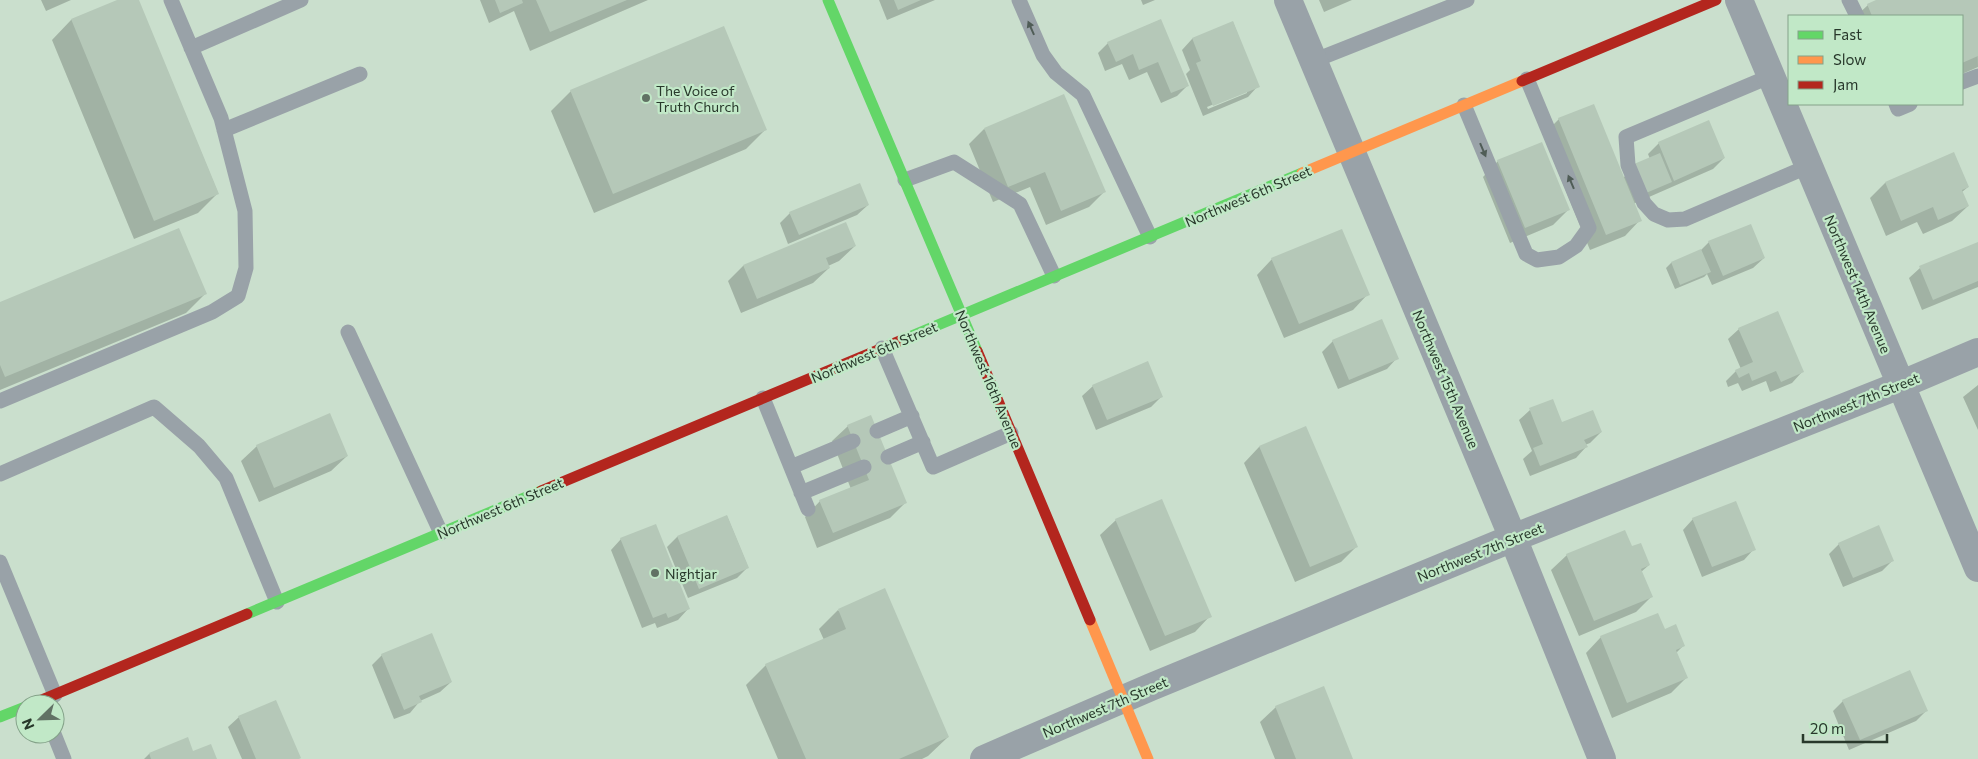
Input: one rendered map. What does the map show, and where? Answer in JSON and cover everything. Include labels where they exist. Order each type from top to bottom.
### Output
[{"type":"main road","name":"Northwest 16th Avenue","points":[[828,0],[1148,759]]},
{"type":"main road","name":"Northwest 6th Street","points":[[55,694],[1716,0]]},
{"type":"main road","points":[[0,717],[15,711]]},
{"type":"street","name":"Northwest 15th Avenue","points":[[1288,0],[1513,538],[1602,759]]},
{"type":"street","name":"Northwest 14th Avenue","points":[[1739,0],[1978,568]]},
{"type":"street","name":"Northwest 7th Street","points":[[984,759],[1513,538],[1900,385],[1978,352]]},
{"type":"lane","points":[[0,401],[212,312],[238,296],[246,268],[245,212],[221,118],[171,0]]},
{"type":"lane","points":[[191,48],[301,0]]},
{"type":"lane","points":[[1019,0],[1043,55],[1056,73],[1083,95],[1150,237]]},
{"type":"lane","points":[[1313,61],[1467,0]]},
{"type":"lane","points":[[1849,0],[1856,15]]},
{"type":"lane","points":[[224,130],[360,74]]},
{"type":"lane","points":[[1771,76],[1626,136],[1628,165],[1644,203],[1654,214],[1668,220],[1685,218],[1809,166]]},
{"type":"lane","points":[[1963,82],[1978,76]]},
{"type":"lane","points":[[1464,105],[1526,254],[1537,260],[1559,257],[1576,246],[1589,228],[1527,79]]},
{"type":"lane","points":[[1896,105],[1898,109],[1908,105]]},
{"type":"lane","points":[[905,180],[954,162],[1020,204],[1054,276]]},
{"type":"lane","points":[[348,332],[441,533]]},
{"type":"lane","points":[[882,348],[933,467],[1011,433]]},
{"type":"lane","points":[[763,398],[808,509]]},
{"type":"lane","points":[[0,474],[154,407],[199,446],[226,478],[277,602]]},
{"type":"lane","points":[[877,431],[912,416]]},
{"type":"lane","points":[[791,467],[853,441]]},
{"type":"lane","points":[[888,457],[923,442]]},
{"type":"lane","points":[[801,493],[864,467]]},
{"type":"lane","points":[[0,562],[55,694]]},
{"type":"lane","points":[[58,744],[64,759]]},
{"type":"building","points":[[117,0],[139,0],[219,194],[154,221],[71,19]]},
{"type":"building","points":[[495,0],[522,0],[523,3],[500,13]]},
{"type":"building","points":[[536,0],[627,0],[550,32]]},
{"type":"building","points":[[894,0],[921,0],[898,10]]},
{"type":"building","points":[[1876,0],[1978,0],[1978,56],[1963,63],[1963,15],[1872,15],[1867,4]]},
{"type":"building","points":[[1161,19],[1189,86],[1171,93],[1158,62],[1139,70],[1133,54],[1116,62],[1107,42]]},
{"type":"building","points":[[1233,21],[1260,87],[1213,106],[1196,63],[1201,61],[1192,38]]},
{"type":"building","points":[[724,26],[767,130],[613,194],[570,90]]},
{"type":"building","points":[[1064,94],[1106,192],[1061,211],[1045,172],[1008,187],[984,128]]},
{"type":"building","points":[[1594,104],[1642,221],[1606,235],[1558,118]]},
{"type":"building","points":[[1709,120],[1725,158],[1674,181],[1658,142]]},
{"type":"building","points":[[1542,142],[1570,210],[1525,228],[1497,160]]},
{"type":"building","points":[[1954,152],[1969,187],[1962,190],[1969,206],[1938,220],[1933,207],[1901,221],[1885,182]]},
{"type":"building","points":[[1660,153],[1672,182],[1646,193],[1634,164]]},
{"type":"building","points":[[860,183],[869,205],[799,235],[789,212]]},
{"type":"building","points":[[846,222],[856,246],[826,258],[830,268],[757,299],[743,265]]},
{"type":"building","points":[[1751,224],[1765,258],[1723,276],[1708,241]]},
{"type":"building","points":[[179,228],[207,294],[5,377],[0,365],[0,302]]},
{"type":"building","points":[[1342,229],[1370,295],[1299,324],[1271,258]]},
{"type":"building","points":[[1978,242],[1978,281],[1933,300],[1919,266]]},
{"type":"building","points":[[1701,249],[1711,272],[1680,285],[1671,262]]},
{"type":"building","points":[[1778,311],[1804,372],[1781,382],[1776,371],[1752,381],[1749,373],[1739,378],[1735,370],[1753,362],[1738,328]]},
{"type":"building","points":[[1382,319],[1399,359],[1349,380],[1332,340]]},
{"type":"building","points":[[1148,361],[1163,397],[1107,420],[1092,385]]},
{"type":"building","points":[[1553,399],[1562,422],[1593,410],[1602,432],[1584,440],[1588,447],[1540,466],[1533,448],[1543,444],[1529,408]]},
{"type":"building","points":[[330,413],[348,456],[274,488],[256,445]]},
{"type":"building","points":[[871,415],[907,503],[833,533],[819,500],[869,480],[847,425]]},
{"type":"building","points":[[1306,426],[1358,547],[1310,567],[1259,446]]},
{"type":"building","points":[[1162,499],[1212,617],[1165,636],[1115,519]]},
{"type":"building","points":[[1736,501],[1756,550],[1712,567],[1692,518]]},
{"type":"building","points":[[727,515],[749,568],[699,589],[677,536]]},
{"type":"building","points":[[656,524],[690,609],[668,618],[666,613],[653,618],[620,538]]},
{"type":"building","points":[[1879,525],[1894,561],[1853,578],[1838,543]]},
{"type":"building","points":[[1625,530],[1632,546],[1641,543],[1650,565],[1641,569],[1653,597],[1594,621],[1566,554]]},
{"type":"building","points":[[885,588],[949,737],[899,759],[806,759],[765,664],[846,629],[838,609]]},
{"type":"building","points":[[1658,613],[1665,629],[1676,624],[1685,646],[1676,650],[1688,678],[1627,703],[1600,636]]},
{"type":"building","points":[[432,633],[452,682],[419,696],[422,702],[404,710],[381,654]]},
{"type":"building","points":[[1910,670],[1928,711],[1860,740],[1842,700]]},
{"type":"building","points":[[1324,686],[1353,759],[1296,759],[1275,706]]},
{"type":"building","points":[[276,700],[301,758],[299,759],[256,759],[238,716]]},
{"type":"building","points":[[188,737],[193,751],[211,744],[217,759],[151,759],[149,753]]},
{"type":"traffic: fast","points":[[828,0],[977,351]]},
{"type":"traffic: fast","points":[[902,340],[1302,173]]},
{"type":"traffic: fast","points":[[247,614],[541,491]]},
{"type":"traffic: fast","points":[[0,717],[15,711]]},
{"type":"traffic: slow","points":[[1302,173],[1522,81]]},
{"type":"traffic: slow","points":[[1090,620],[1148,759]]},
{"type":"traffic: jam","points":[[1522,81],[1716,0]]},
{"type":"traffic: jam","points":[[541,491],[902,340]]},
{"type":"traffic: jam","points":[[977,351],[1090,620]]},
{"type":"traffic: jam","points":[[56,694],[247,614]]},
{"type":"place","name":"The Voice of Truth Church","points":[[646,98]]},
{"type":"place","name":"Nightjar","points":[[655,573]]}]
